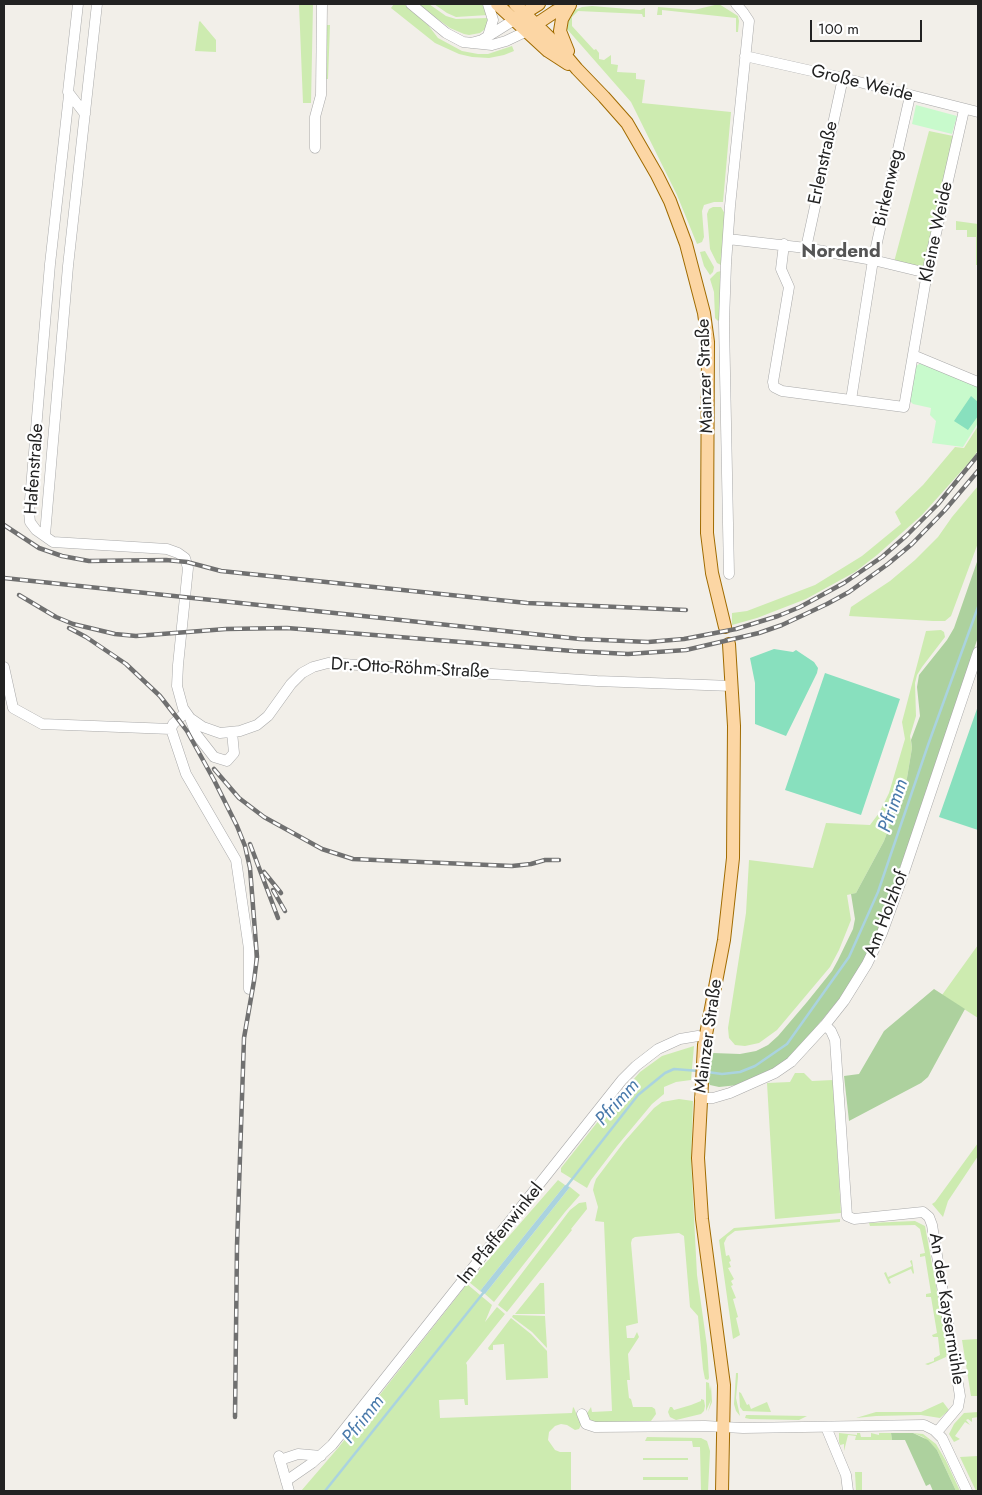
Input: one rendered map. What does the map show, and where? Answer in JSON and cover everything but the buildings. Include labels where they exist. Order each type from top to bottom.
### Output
[{"type":"main road","name":"Mainzer Straße","points":[[497,4],[518,12],[548,51],[576,69],[617,111],[640,144],[670,201],[686,244],[704,313],[708,342],[707,533],[712,573],[725,627]]},
{"type":"main road","points":[[518,12],[539,4]]},
{"type":"main road","points":[[531,28],[556,11],[571,4]]},
{"type":"main road","points":[[571,4],[562,19],[560,31],[576,69]]},
{"type":"main road","name":"Mainzer Straße","points":[[722,1491],[724,1385],[699,1194],[698,1146],[702,1036],[724,940],[733,858],[734,726],[728,644]]},
{"type":"street","name":"Hafenstraße","points":[[45,535],[30,522],[30,512],[50,264],[78,4]]},
{"type":"street","name":"Hafenstraße","points":[[45,535],[68,266],[97,4]]},
{"type":"street","points":[[315,148],[315,117],[321,96],[322,4]]},
{"type":"street","points":[[411,4],[446,34],[470,43],[492,45],[506,41],[531,28]]},
{"type":"street","points":[[488,4],[492,20],[488,36]]},
{"type":"street","points":[[736,4],[749,21]]},
{"type":"street","name":"Mainzer Straße","points":[[729,574],[724,322],[728,238],[749,21],[746,4]]},
{"type":"street","points":[[470,43],[488,36],[518,12]]},
{"type":"street","name":"Große Weide","points":[[745,56],[978,112]]},
{"type":"street","name":"Erlenstraße","points":[[806,248],[842,78]]},
{"type":"street","points":[[69,95],[85,114]]},
{"type":"street","name":"Birkenweg","points":[[851,400],[873,260],[910,96]]},
{"type":"street","name":"Kleine Weide","points":[[851,400],[904,407],[928,273],[964,110]]},
{"type":"street","points":[[728,238],[784,244],[873,260],[928,273]]},
{"type":"street","points":[[784,244],[782,268],[789,287],[773,382],[774,387],[782,391],[851,400]]},
{"type":"street","points":[[913,355],[978,382]]},
{"type":"street","points":[[45,535],[49,540],[56,543],[168,549],[184,558],[188,568],[177,677],[180,700],[196,734],[214,757],[227,761],[234,753],[232,732]]},
{"type":"street","name":"Am Holzhof","points":[[700,1098],[713,1098],[730,1093],[775,1073],[791,1062],[844,1001],[867,964],[882,933],[978,652]]},
{"type":"street","name":"Dr.-Otto-Röhm-Straße","points":[[188,716],[209,730],[232,732],[245,729],[261,722],[302,673],[313,667],[328,663],[597,681],[732,686]]},
{"type":"street","points":[[4,667],[13,708],[42,724],[171,729]]},
{"type":"street","points":[[188,716],[173,724],[171,729],[186,774],[236,860],[249,949],[250,989]]},
{"type":"street","name":"An der Kaysermühle","points":[[825,1025],[831,1031],[835,1040],[847,1216],[854,1218],[922,1212],[929,1216],[932,1225],[960,1396],[958,1408],[937,1432]]},
{"type":"street","name":"Im Pfaffenwinkel","points":[[288,1486],[332,1445],[622,1080],[658,1049],[680,1039],[702,1036]]},
{"type":"street","points":[[582,1414],[584,1422],[592,1427],[826,1427],[917,1424],[937,1432],[946,1444],[967,1491]]},
{"type":"street","points":[[826,1427],[846,1475],[848,1491]]},
{"type":"street","points":[[288,1486],[279,1458],[298,1454],[321,1456]]},
{"type":"green space","points":[[299,4],[313,4],[311,103],[303,103]]},
{"type":"green space","points":[[394,4],[404,4],[428,25],[438,38],[462,51],[488,54],[512,46],[514,51],[489,58],[459,54],[435,43],[391,8]]},
{"type":"green space","points":[[417,4],[429,4],[446,16],[456,19],[488,18],[488,23],[480,33],[464,34],[450,28]]},
{"type":"green space","points":[[434,4],[482,4],[488,15],[456,17]]},
{"type":"green space","points":[[719,4],[738,16],[738,32],[736,32],[736,18],[662,10],[662,15],[657,15],[658,7],[694,10]]},
{"type":"green space","points":[[592,6],[640,10],[645,8],[645,17],[642,14],[578,11],[572,17],[572,26],[594,50],[596,49],[599,53],[599,59],[604,60],[611,55],[611,64],[618,65],[617,72],[636,73],[636,79],[645,80],[642,103],[731,112],[723,202],[704,205],[702,211],[704,237],[702,242],[697,244],[677,195],[631,102],[567,29],[569,15],[582,7]]},
{"type":"green space","points":[[200,21],[216,40],[216,52],[195,51]]},
{"type":"green space","points":[[327,25],[330,25],[328,79],[326,79]]},
{"type":"green space","points":[[916,105],[957,116],[952,134],[912,124]]},
{"type":"green space","points":[[929,131],[958,137],[927,271],[894,262]]},
{"type":"green space","points":[[721,207],[725,214],[721,265],[717,263],[710,249],[707,214],[709,209]]},
{"type":"green space","points":[[956,221],[978,224],[978,265],[976,265],[976,237],[967,237],[967,230],[956,230]]},
{"type":"green space","points":[[705,251],[714,267],[710,275],[704,266],[700,252]]},
{"type":"green space","points":[[721,271],[720,319],[718,321],[715,318],[714,292],[710,279],[717,272]]},
{"type":"green space","points":[[921,363],[978,385],[978,423],[963,447],[932,443],[936,421],[930,415],[931,408],[913,404],[910,401],[916,366]]},
{"type":"green space","points":[[971,396],[978,402],[978,416],[968,430],[954,421]]},
{"type":"green space","points":[[978,426],[978,450],[974,457],[922,515],[877,555],[855,572],[806,599],[757,618],[732,625],[732,613],[747,611],[815,585],[862,556],[901,524],[895,512],[923,485],[955,447],[964,448]]},
{"type":"green space","points":[[978,486],[978,543],[951,616],[945,621],[933,621],[849,616],[851,607],[890,581],[938,537]]},
{"type":"green space","points":[[978,559],[978,637],[923,803],[878,930],[865,961],[840,998],[790,1057],[773,1069],[738,1085],[719,1087],[710,1085],[707,1080],[710,1055],[713,1053],[740,1054],[756,1051],[768,1045],[807,1002],[832,971],[838,960],[853,929],[855,919],[851,894],[856,893],[884,841],[907,778],[912,748],[911,740],[920,716],[917,687],[919,675],[947,640],[954,628]]},
{"type":"green space","points":[[941,630],[944,632],[945,637],[922,667],[915,683],[916,716],[910,736],[912,748],[907,778],[884,841],[856,893],[847,895],[851,920],[839,950],[830,967],[777,1030],[759,1043],[745,1046],[735,1045],[729,1038],[728,1028],[746,913],[749,860],[813,868],[826,823],[870,825],[879,813],[889,793],[905,739],[902,722],[926,631]]},
{"type":"green space","points":[[774,649],[793,652],[796,650],[814,662],[818,668],[786,736],[755,724],[755,683],[750,658]]},
{"type":"green space","points":[[825,673],[900,699],[861,815],[785,790]]},
{"type":"green space","points":[[978,706],[978,830],[939,817]]},
{"type":"green space","points":[[978,945],[978,1018],[942,995]]},
{"type":"green space","points":[[934,989],[965,1009],[928,1077],[921,1083],[849,1121],[844,1076],[859,1074],[884,1031]]},
{"type":"green space","points":[[694,1046],[691,1080],[676,1082],[664,1087],[664,1094],[652,1104],[617,1146],[587,1188],[561,1172],[561,1168],[640,1072],[662,1056]]},
{"type":"green space","points":[[795,1073],[804,1073],[812,1081],[833,1080],[841,1213],[775,1219],[767,1083],[790,1082]]},
{"type":"green space","points":[[679,1099],[693,1101],[691,1160],[697,1275],[707,1346],[709,1378],[708,1380],[705,1379],[703,1369],[698,1316],[690,1307],[684,1236],[679,1233],[635,1237],[631,1243],[638,1323],[626,1326],[627,1338],[634,1338],[637,1332],[639,1337],[628,1354],[630,1380],[627,1380],[629,1398],[633,1407],[652,1407],[655,1409],[656,1414],[651,1421],[646,1423],[590,1422],[586,1415],[591,1407],[592,1412],[612,1411],[604,1222],[595,1221],[598,1207],[593,1190],[594,1185],[596,1179],[624,1142],[654,1108],[662,1102]]},
{"type":"green space","points":[[978,1143],[978,1156],[948,1201],[943,1217],[932,1204]]},
{"type":"green space","points":[[558,1180],[565,1185],[480,1291],[469,1282]]},
{"type":"green space","points":[[570,1187],[580,1195],[494,1302],[485,1294]]},
{"type":"green space","points":[[586,1202],[587,1209],[572,1230],[507,1312],[498,1305],[570,1210],[579,1203]]},
{"type":"green space","points":[[840,1219],[840,1222],[735,1231],[727,1237],[724,1243],[726,1256],[729,1255],[731,1261],[729,1262],[731,1267],[728,1268],[734,1279],[731,1281],[733,1285],[731,1286],[736,1298],[733,1299],[740,1335],[733,1339],[719,1240],[734,1228]]},
{"type":"green space","points":[[915,1221],[925,1226],[947,1345],[946,1357],[928,1365],[925,1364],[934,1361],[934,1358],[940,1355],[938,1337],[933,1337],[932,1335],[937,1333],[931,1297],[926,1297],[926,1294],[931,1293],[925,1256],[920,1257],[920,1254],[925,1253],[920,1229],[915,1225],[870,1226],[869,1223]]},
{"type":"green space","points":[[912,1260],[914,1273],[911,1269],[889,1279],[891,1283],[889,1284],[884,1273],[886,1272],[888,1277],[912,1266],[910,1261]]},
{"type":"green space","points":[[540,1283],[544,1283],[545,1314],[515,1314]]},
{"type":"green space","points":[[467,1284],[492,1305],[485,1322],[497,1307],[505,1314],[466,1363],[468,1405],[465,1405],[464,1399],[439,1400],[440,1418],[572,1413],[573,1407],[581,1425],[579,1429],[575,1430],[561,1424],[555,1426],[549,1432],[548,1440],[555,1450],[571,1452],[571,1491],[301,1491],[338,1448]]},
{"type":"green space","points":[[513,1315],[545,1316],[547,1348],[532,1332],[512,1317]]},
{"type":"green space","points":[[511,1318],[531,1334],[547,1351],[548,1378],[506,1380],[504,1344],[493,1345],[493,1350],[488,1348]]},
{"type":"green space","points":[[978,1339],[978,1396],[971,1396],[962,1340]]},
{"type":"green space","points":[[736,1373],[738,1373],[738,1377],[736,1398],[740,1416],[734,1404]]},
{"type":"green space","points":[[706,1382],[709,1383],[710,1391],[711,1385],[712,1402],[708,1412],[711,1400],[706,1411]]},
{"type":"green space","points":[[739,1392],[751,1409],[767,1402],[771,1412],[743,1411],[740,1407]]},
{"type":"green space","points":[[701,1399],[704,1400],[705,1406],[701,1414],[676,1420],[670,1417],[668,1412],[670,1407],[674,1410],[701,1401]]},
{"type":"green space","points":[[943,1402],[949,1410],[940,1418],[921,1415],[856,1418],[876,1412],[921,1412]]},
{"type":"green space","points":[[978,1412],[978,1417],[972,1418],[972,1422],[968,1419],[966,1420],[970,1425],[965,1422],[955,1436],[960,1439],[954,1442],[949,1434],[954,1424],[964,1413]]},
{"type":"green space","points":[[746,1415],[807,1416],[799,1420],[750,1419],[745,1418]]},
{"type":"green space","points":[[839,1433],[857,1435],[857,1433],[860,1433],[861,1437],[871,1437],[871,1433],[879,1435],[879,1433],[891,1433],[892,1440],[855,1440],[856,1436],[848,1435],[844,1451],[844,1444],[840,1445],[839,1442]]},
{"type":"green space","points":[[891,1433],[913,1433],[928,1440],[937,1450],[956,1491],[933,1491],[930,1484],[926,1486],[905,1440],[892,1440]]},
{"type":"green space","points":[[913,1433],[923,1434],[936,1444],[960,1491],[956,1491],[937,1450],[923,1437]]},
{"type":"green space","points":[[647,1437],[701,1438],[707,1441],[710,1451],[708,1491],[701,1491],[700,1447],[693,1447],[692,1441],[645,1441]]},
{"type":"green space","points":[[978,1456],[978,1491],[976,1491],[960,1457]]},
{"type":"green space","points":[[643,1458],[688,1458],[688,1460],[643,1460]]},
{"type":"green space","points":[[855,1472],[862,1472],[862,1491],[856,1491]]},
{"type":"green space","points":[[643,1477],[688,1477],[688,1480],[643,1480]]},
{"type":"water","points":[[565,1185],[570,1187],[485,1294],[480,1291]]},
{"type":"waterway","name":"Pfrimm","points":[[707,1072],[722,1074],[740,1072],[755,1066],[787,1044],[849,957],[878,892],[978,607]]},
{"type":"waterway","name":"Pfrimm","points":[[566,1187],[638,1095],[665,1073],[674,1069],[699,1071]]},
{"type":"waterway","name":"Pfrimm","points":[[325,1491],[484,1292]]},
{"type":"railway","points":[[4,578],[580,639],[648,642],[684,639],[736,629],[778,616],[800,607],[844,583],[882,557],[906,536],[938,504],[978,455]]},
{"type":"railway","points":[[19,595],[56,617],[73,624],[115,634],[136,636],[226,629],[287,628],[573,651],[628,654],[686,650],[759,633],[782,625],[849,592],[912,544],[945,510],[978,471]]},
{"type":"railway","points":[[4,525],[39,548],[62,556],[89,561],[166,560],[187,562],[221,571],[527,603],[686,610]]},
{"type":"railway","points":[[69,628],[126,664],[160,696],[178,719],[187,731],[237,826],[245,846],[250,868],[257,957],[244,1038],[237,1246],[235,1417]]},
{"type":"railway","points":[[214,769],[239,798],[264,817],[322,849],[353,859],[512,866],[545,860],[559,860]]},
{"type":"railway","points":[[250,844],[278,918]]},
{"type":"railway","points":[[264,872],[281,893]]},
{"type":"railway","points":[[273,890],[285,911]]},
{"type":"district","name":"Nordend","points":[[841,252]]}]
